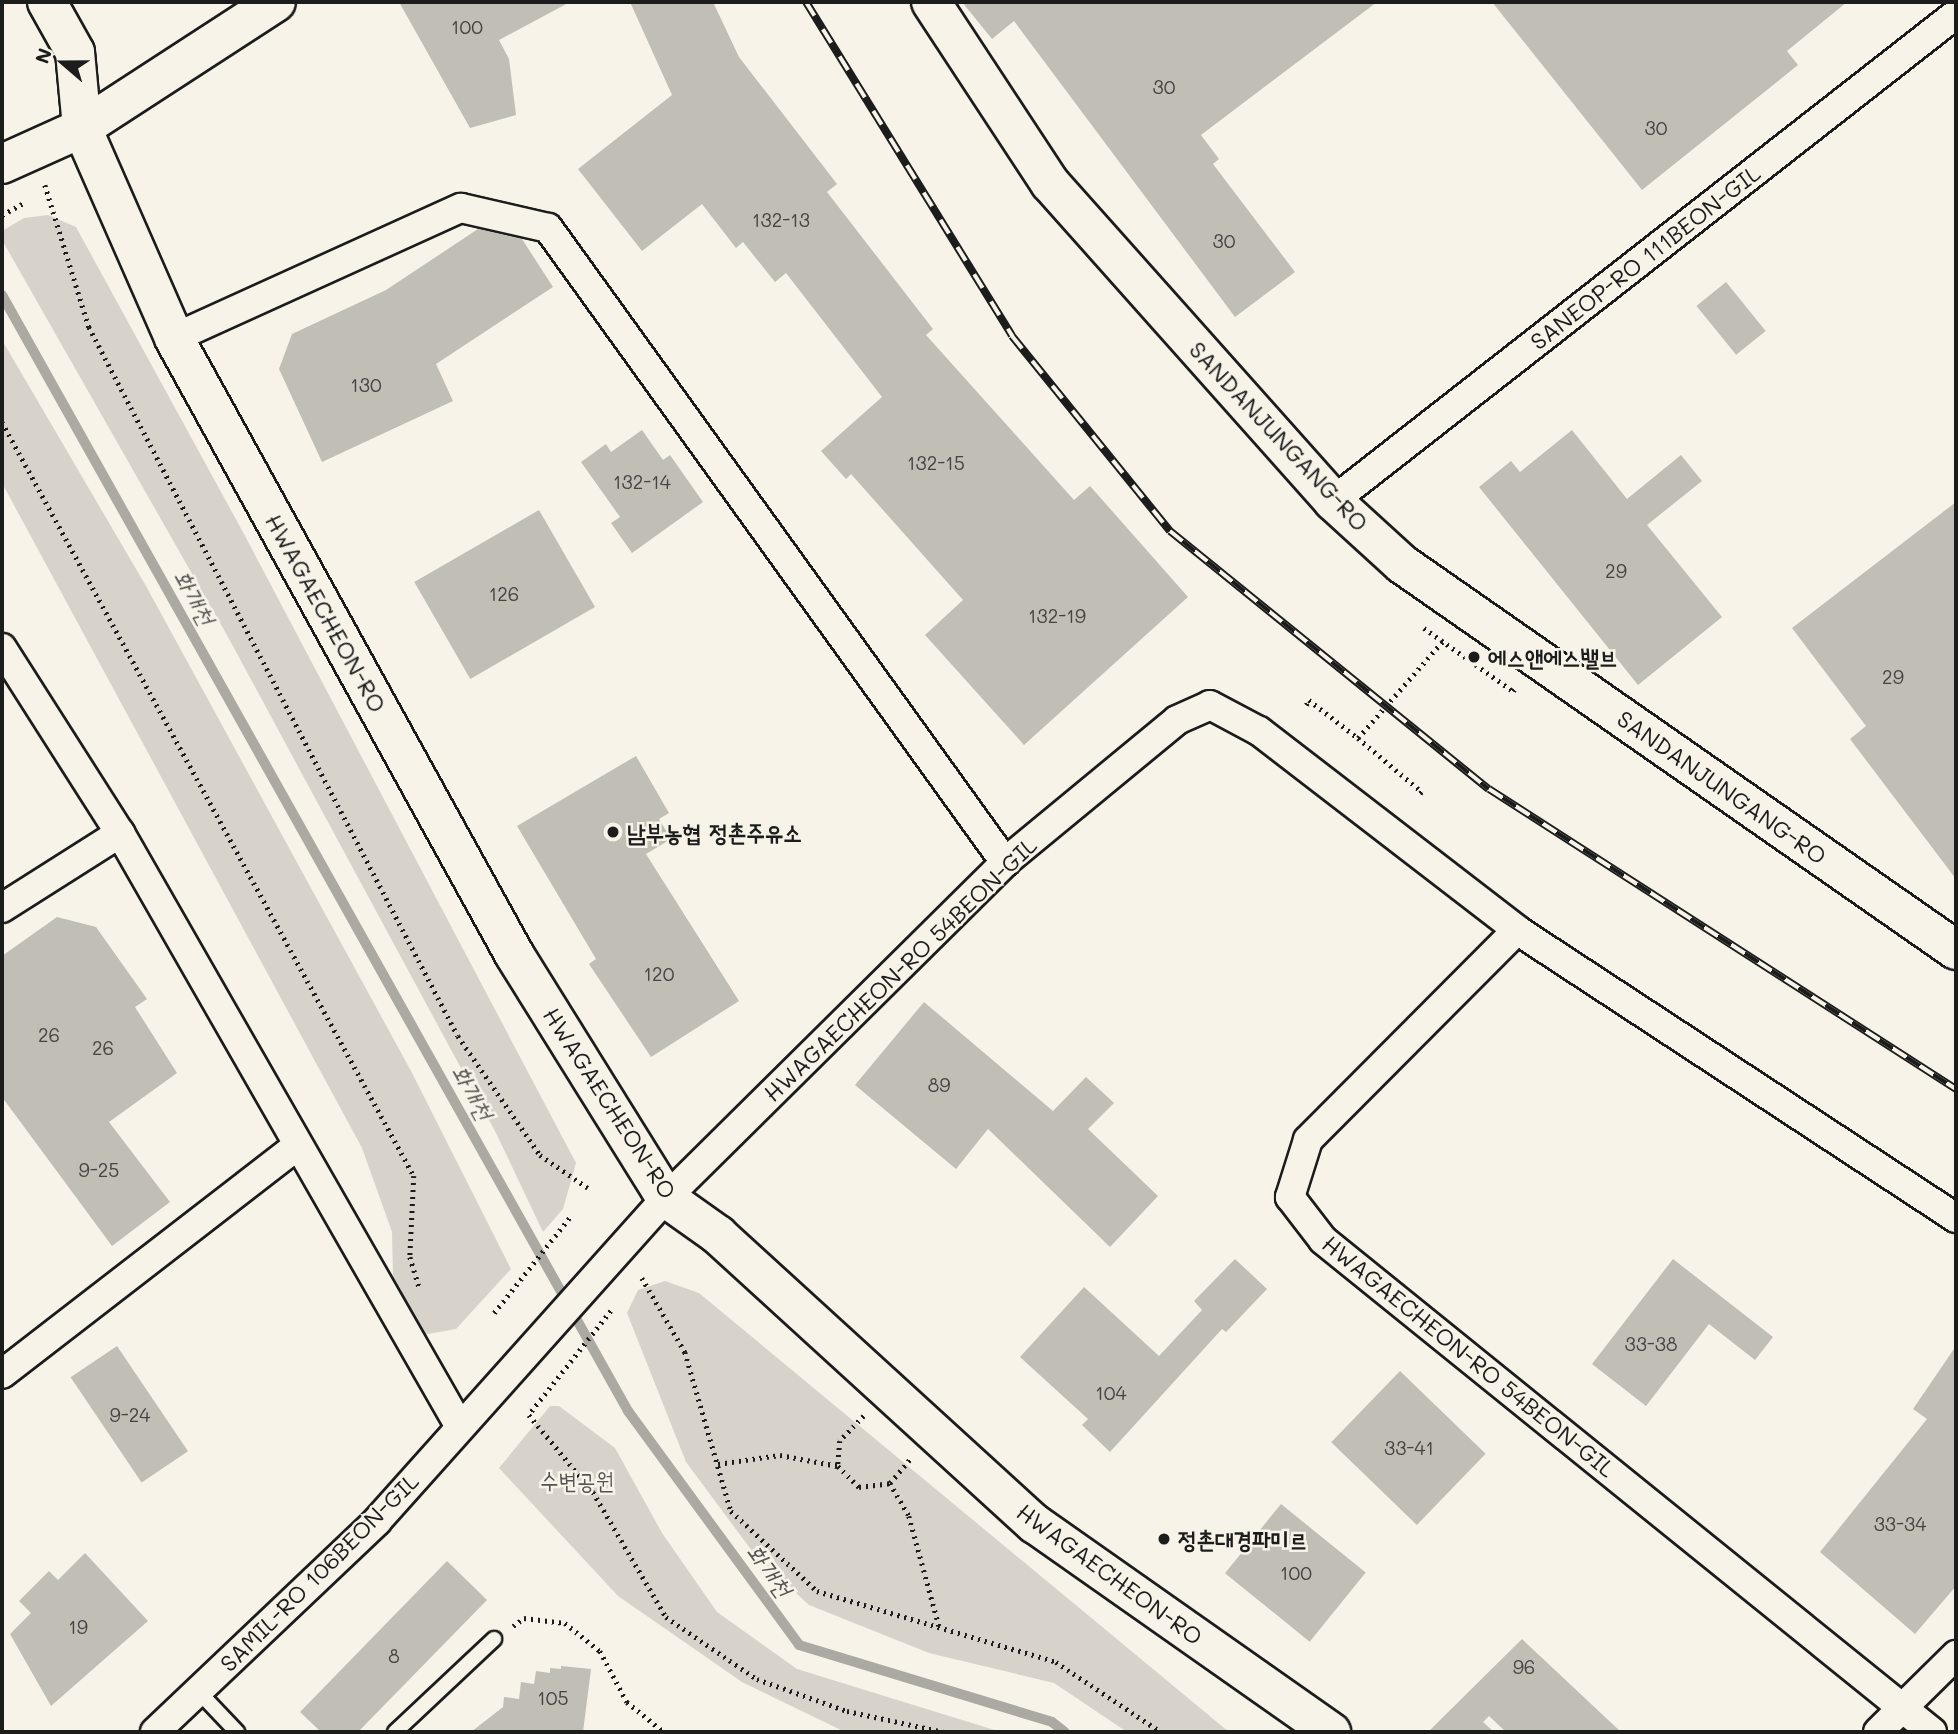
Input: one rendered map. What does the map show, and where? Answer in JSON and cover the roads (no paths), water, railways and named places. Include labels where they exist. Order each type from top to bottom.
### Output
[{"type":"main road","name":"HWAGAECHEON-RO","points":[[47,2],[75,52],[82,128],[174,338],[654,1211],[718,1235],[1035,1524],[1331,1732]]},
{"type":"main road","points":[[15,158],[82,128],[276,2]]},
{"type":"main road","name":"SANDANJUNGANG-RO","points":[[931,2],[1050,183],[1333,501],[1402,564],[1956,950]]},
{"type":"street","name":"SANEOP-RO 111BEON-GIL","points":[[1333,501],[1956,14]]},
{"type":"street","points":[[174,338],[461,208],[548,228],[1005,862]]},
{"type":"street","points":[[2,648],[120,833],[460,1427]]},
{"type":"street","name":"HWAGAECHEON-RO 54BEON-GIL","points":[[505,1375],[654,1211],[1005,862],[1177,720],[1210,705],[1259,731],[1517,930],[1956,1218]]},
{"type":"street","points":[[2,908],[120,833]]},
{"type":"street","name":"HWAGAECHEON-RO 54BEON-GIL","points":[[1517,930],[1308,1140],[1290,1197],[1322,1240],[1904,1706],[1932,1732]]},
{"type":"street","points":[[2,1374],[298,1145]]},
{"type":"street","name":"SAMIL-RO 106BEON-GIL","points":[[155,1732],[376,1521],[505,1375]]},
{"type":"street","points":[[1878,1732],[1956,1654]]},
{"type":"lane","points":[[395,1732],[494,1639]]},
{"type":"lane","points":[[198,1691],[237,1732]]},
{"type":"waterway","name":"화개천","points":[[2,295],[628,1411],[799,1645],[1052,1722],[1065,1732]]},
{"type":"railway","points":[[806,2],[1012,336],[1170,531],[1489,789],[1956,1089]]},
{"type":"place","name":"에스앤에스밸브","points":[[1474,657]]},
{"type":"place","name":"남부농협 정촌주유소","points":[[613,832]]},
{"type":"place","name":"정촌대경파미르","points":[[1164,1539]]},
{"type":"park label","name":"수변공원","points":[[577,1480]]}]
